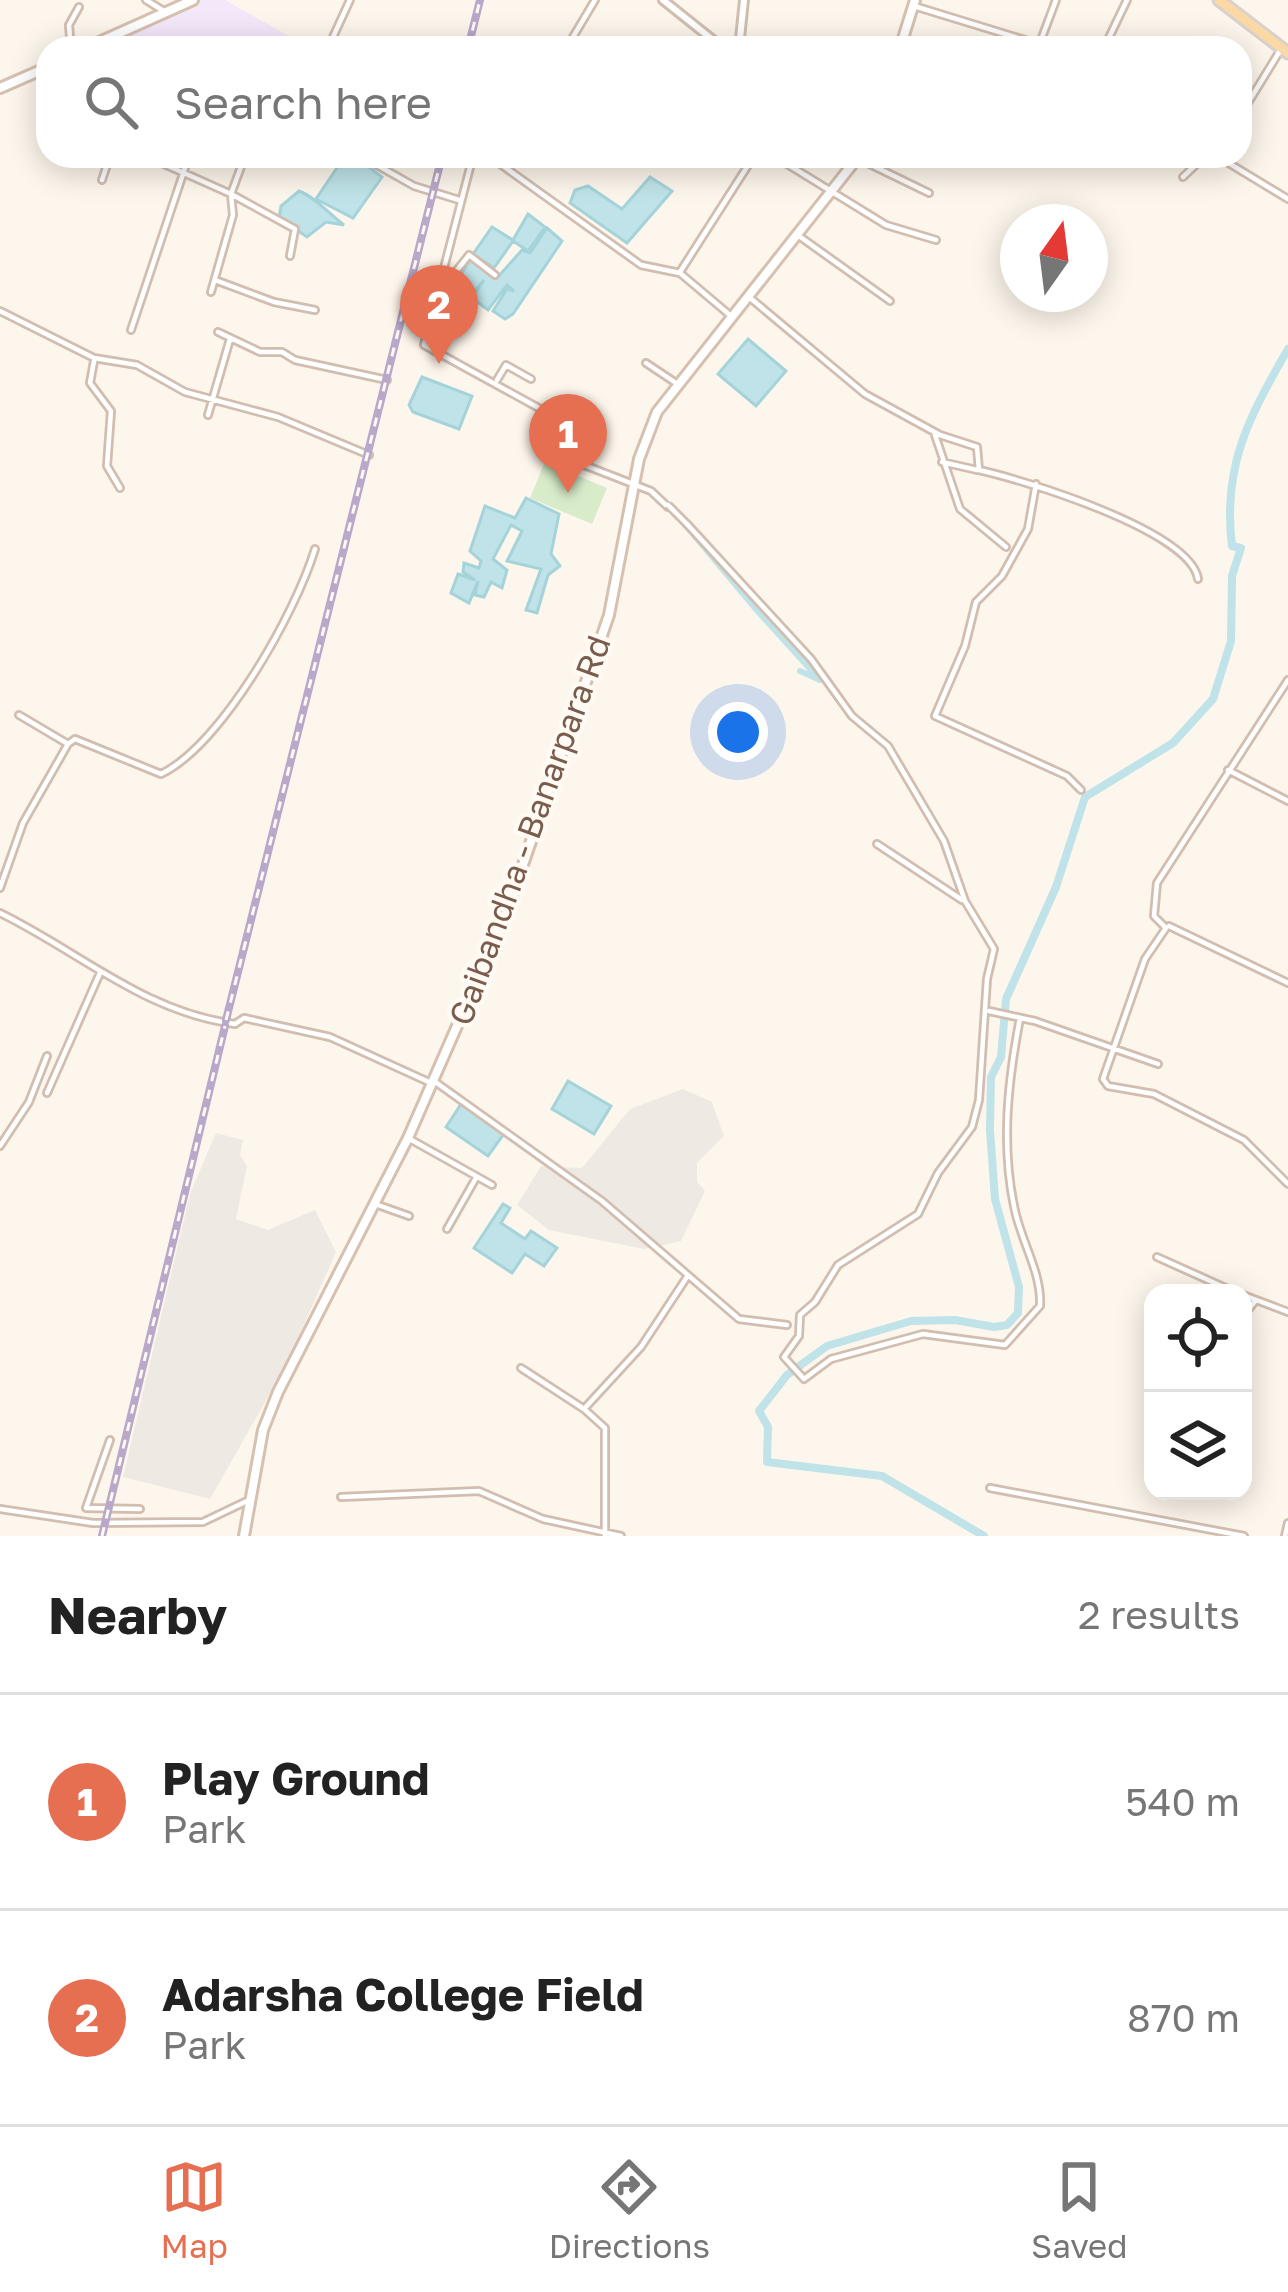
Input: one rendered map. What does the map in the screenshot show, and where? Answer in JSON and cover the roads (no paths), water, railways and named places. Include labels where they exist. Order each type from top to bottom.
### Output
[{"type":"main road","points":[[114,36],[193,0]]},
{"type":"main road","points":[[1219,0],[1284,51]]},
{"type":"main road","points":[[904,36],[915,3]]},
{"type":"main road","points":[[0,88],[35,73]]},
{"type":"main road","name":"Gaibandha - Banarpara Rd","points":[[244,1536],[247,1501],[278,1392],[434,1083],[546,813],[609,615],[634,485],[657,412],[851,168]]},
{"type":"street","points":[[146,0],[167,13]]},
{"type":"street","points":[[334,36],[350,0]]},
{"type":"street","points":[[574,36],[595,0]]},
{"type":"street","points":[[663,0],[708,36]]},
{"type":"street","points":[[740,36],[744,0]]},
{"type":"street","points":[[1042,36],[1056,0]]},
{"type":"street","points":[[1110,36],[1126,0]]},
{"type":"street","points":[[915,3],[1009,36]]},
{"type":"street","points":[[70,36],[69,25],[79,7]]},
{"type":"street","points":[[1252,98],[1284,51]]},
{"type":"street","points":[[102,180],[106,168]]},
{"type":"street","points":[[175,168],[295,229],[290,256]]},
{"type":"street","points":[[131,330],[186,168]]},
{"type":"street","points":[[211,292],[233,215],[231,194],[238,168]]},
{"type":"street","points":[[382,168],[414,186],[461,200]]},
{"type":"street","points":[[470,168],[424,345],[496,380],[557,418]]},
{"type":"street","points":[[506,168],[641,265],[680,273],[734,317]]},
{"type":"street","points":[[680,273],[746,168]]},
{"type":"street","points":[[795,168],[886,224],[936,240]]},
{"type":"street","points":[[880,168],[929,193]]},
{"type":"street","points":[[1184,177],[1193,168]]},
{"type":"street","points":[[1237,168],[1288,199]]},
{"type":"street","points":[[800,236],[890,301]]},
{"type":"street","points":[[442,274],[454,274],[470,255],[495,274]]},
{"type":"street","points":[[150,273],[161,275]]},
{"type":"street","points":[[215,280],[274,302],[316,310]]},
{"type":"street","points":[[749,297],[836,373],[934,431],[977,447],[979,470]]},
{"type":"street","points":[[0,310],[29,330],[94,358],[137,365],[185,392],[278,417],[369,455]]},
{"type":"street","points":[[218,332],[260,352],[282,352],[295,360],[387,380]]},
{"type":"street","points":[[208,415],[230,339]]},
{"type":"street","points":[[94,358],[90,383],[111,411],[107,466],[119,488]]},
{"type":"street","points":[[646,363],[679,385]]},
{"type":"street","points":[[496,380],[506,365],[531,379]]},
{"type":"street","points":[[934,431],[961,509],[1006,547]]},
{"type":"street","points":[[538,447],[653,490],[812,659],[852,716],[888,746],[944,842],[964,902],[994,949],[987,980],[989,1011],[977,1114],[938,1173],[932,1194],[907,1224],[838,1265],[815,1302],[800,1315],[800,1336],[784,1357],[804,1379],[831,1359],[923,1334],[1005,1346],[1040,1306],[1014,1208],[1008,1158],[1009,1077],[1017,1017]]},
{"type":"street","points":[[942,462],[1036,484],[1164,539],[1192,561],[1198,578]]},
{"type":"street","points":[[1036,484],[1028,529],[1002,576],[976,602],[965,646],[935,716],[1067,776],[1081,790]]},
{"type":"street","points":[[634,485],[677,514]]},
{"type":"street","points":[[0,888],[23,823],[68,744],[75,739],[161,773],[179,763],[216,724],[298,599],[315,549]]},
{"type":"street","points":[[1288,680],[1156,883],[1154,916],[1288,983]]},
{"type":"street","points":[[19,715],[68,744]]},
{"type":"street","points":[[1228,770],[1288,801]]},
{"type":"street","points":[[877,844],[964,902]]},
{"type":"street","points":[[0,913],[183,1016],[235,1024],[244,1018],[330,1037],[434,1083],[602,1201],[739,1318],[787,1325]]},
{"type":"street","points":[[1166,925],[1145,959],[1104,1084],[1154,1094],[1244,1140],[1288,1184]]},
{"type":"street","points":[[47,1093],[100,973]]},
{"type":"street","points":[[989,1011],[1114,1046],[1158,1064]]},
{"type":"street","points":[[0,1146],[29,1102],[47,1057]]},
{"type":"street","points":[[408,1138],[492,1185]]},
{"type":"street","points":[[447,1229],[476,1178]]},
{"type":"street","points":[[374,1204],[409,1216]]},
{"type":"street","points":[[1157,1257],[1218,1284]]},
{"type":"street","points":[[584,1409],[641,1347],[687,1277]]},
{"type":"street","points":[[1252,1298],[1288,1312]]},
{"type":"street","points":[[1252,1305],[1256,1300]]},
{"type":"street","points":[[520,1368],[605,1428],[604,1534]]},
{"type":"street","points":[[110,1440],[86,1508],[140,1509]]},
{"type":"street","points":[[991,1489],[1244,1536]]},
{"type":"street","points":[[341,1497],[478,1491],[543,1519],[621,1536]]},
{"type":"street","points":[[0,1509],[93,1523],[203,1522],[247,1501]]},
{"type":"street","points":[[1286,1536],[1288,1522]]},
{"type":"water","points":[[337,168],[370,168],[382,177],[353,218],[316,199]]},
{"type":"water","points":[[650,177],[672,191],[627,243],[570,203],[575,190],[588,186],[622,209]]},
{"type":"water","points":[[299,191],[344,225],[326,222],[307,237],[279,218],[281,206]]},
{"type":"water","points":[[528,214],[545,227],[528,251],[513,241],[494,268],[473,254],[492,227],[513,240]]},
{"type":"water","points":[[547,228],[562,241],[513,314],[505,319],[493,311],[507,289],[514,291],[507,285],[488,310],[472,298],[484,280],[470,297],[454,287],[471,258],[497,278],[522,250],[530,253]]},
{"type":"water","points":[[748,339],[786,371],[756,406],[718,374]]},
{"type":"water","points":[[422,377],[472,396],[459,429],[413,412],[409,405]]},
{"type":"water","points":[[526,498],[559,514],[551,554],[560,566],[548,575],[537,613],[526,610],[541,569],[507,561],[522,531],[511,525],[493,559],[507,570],[502,588],[491,582],[484,597],[475,595],[478,581],[469,603],[451,593],[458,574],[475,580],[463,572],[464,563],[479,568],[481,561],[470,551],[485,506],[515,518]]},
{"type":"water","points":[[568,1081],[611,1106],[594,1134],[552,1109]]},
{"type":"water","points":[[463,1101],[506,1131],[488,1156],[446,1127]]},
{"type":"water","points":[[503,1204],[510,1208],[501,1223],[525,1239],[531,1231],[557,1248],[544,1266],[525,1254],[512,1273],[474,1248]]},
{"type":"waterway","points":[[984,1536],[882,1476],[767,1462],[768,1427],[759,1411],[787,1375],[827,1346],[911,1321],[955,1320],[994,1327],[1007,1325],[1018,1313],[1019,1287],[995,1199],[990,1130],[991,1077],[1001,1057],[1006,999],[1056,887],[1085,797],[1173,743],[1213,699],[1231,641],[1232,576],[1241,548],[1232,546],[1235,466],[1261,397],[1288,349]]},
{"type":"waterway","points":[[684,523],[755,608]]},
{"type":"waterway","points":[[754,607],[820,680],[800,671]]},
{"type":"railway","points":[[471,36],[480,0]]},
{"type":"railway","points":[[226,1020],[439,168]]},
{"type":"railway","points":[[102,1536],[225,1026]]},
{"type":"place","name":"Adarsha College Field","points":[[439,364]]},
{"type":"place","name":"Play Ground","points":[[568,493]]}]
